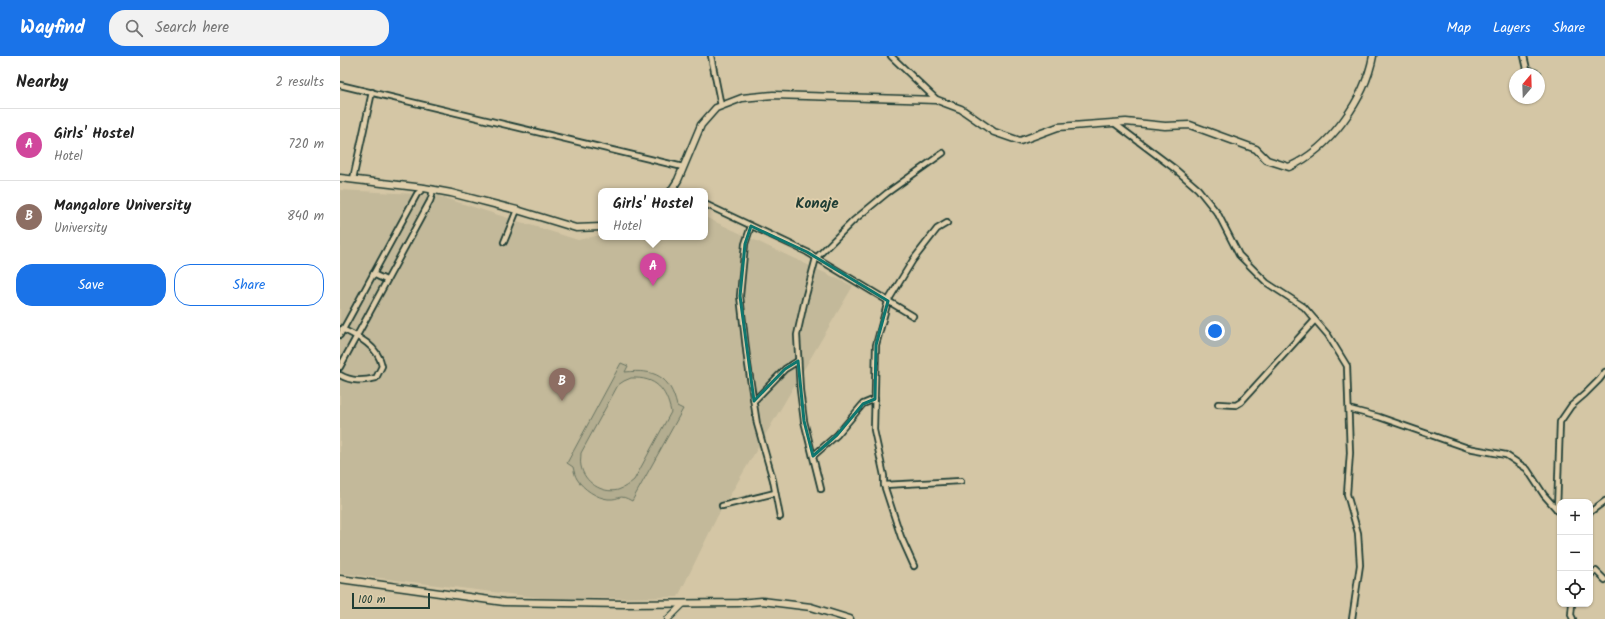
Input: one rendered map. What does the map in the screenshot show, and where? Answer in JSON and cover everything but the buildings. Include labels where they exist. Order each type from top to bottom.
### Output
[{"type":"main road","points":[[675,188],[701,125],[716,108],[742,98],[773,95],[937,100],[961,108],[994,132],[1020,141],[1058,128],[1126,122],[1165,126],[1190,125],[1256,149],[1267,160],[1289,167],[1302,161],[1335,132],[1359,98],[1371,69],[1373,56]]},
{"type":"main road","points":[[340,178],[432,189],[517,210],[576,228],[598,227]]},
{"type":"main road","points":[[340,579],[504,602],[683,604],[762,601],[811,607],[850,619]]},
{"type":"street","points":[[711,56],[721,106]]},
{"type":"street","points":[[891,56],[937,100]]},
{"type":"street","points":[[1524,56],[1528,68]]},
{"type":"street","points":[[340,85],[683,168]]},
{"type":"street","points":[[354,179],[372,92]]},
{"type":"street","points":[[1114,123],[1175,169],[1198,189],[1218,214],[1239,255],[1267,283],[1304,307],[1328,336],[1347,366],[1350,453],[1347,494],[1358,533],[1360,565],[1352,619]]},
{"type":"street","points":[[821,489],[804,420],[800,390],[797,335],[816,258],[859,216],[887,193],[943,153]]},
{"type":"street","points":[[340,335],[417,194],[424,188]]},
{"type":"street","points":[[340,367],[430,201],[432,189]]},
{"type":"street","points":[[708,205],[816,258],[913,316]]},
{"type":"street","points":[[504,242],[517,210]]},
{"type":"street","points":[[914,566],[901,537],[884,485],[874,430],[876,345],[888,301],[913,260],[937,229],[947,223]]},
{"type":"street","points":[[751,226],[745,244],[740,296],[747,358],[757,424],[773,480],[780,517]]},
{"type":"street","points":[[373,274],[386,280]]},
{"type":"street","points":[[1218,404],[1236,405],[1241,402],[1315,320]]},
{"type":"street","points":[[340,375],[346,379],[358,380],[376,378],[382,366],[377,352],[368,343],[342,329]]},
{"type":"street","points":[[754,401],[785,369],[798,361]]},
{"type":"street","points":[[1558,499],[1560,422],[1571,406],[1585,394],[1605,372]]},
{"type":"street","points":[[813,456],[837,435],[863,404],[875,399]]},
{"type":"street","points":[[1349,409],[1379,417],[1468,448],[1506,455],[1527,469],[1544,495],[1557,511]]},
{"type":"street","points":[[884,485],[961,481]]},
{"type":"street","points":[[722,506],[775,493]]},
{"type":"street","points":[[1593,510],[1605,501]]},
{"type":"street","points":[[1593,572],[1596,571],[1605,580]]},
{"type":"street","points":[[668,619],[683,604]]},
{"type":"street","points":[[1572,607],[1571,615],[1573,619]]},
{"type":"highlighted area","points":[[751,226],[807,252],[888,301],[876,345],[875,399],[863,404],[837,435],[813,456],[804,421],[798,361],[785,369],[754,401],[740,296],[745,244]]},
{"type":"shaded area","points":[[340,190],[435,195],[578,240],[598,236],[598,240],[708,240],[708,218],[853,286],[717,517],[678,597],[550,599],[340,573]]},
{"type":"shaded area","points":[[621,363],[628,366],[625,372],[645,372],[660,377],[670,388],[677,406],[683,409],[632,501],[624,497],[608,499],[599,497],[580,483],[573,467],[567,463]],"holes":[[[631,378],[640,378],[653,382],[663,391],[671,412],[634,480],[618,490],[606,490],[595,486],[586,477],[581,464],[581,453],[618,385]]]},
{"type":"place","name":"Girls' Hostel","points":[[653,286]]},
{"type":"place","name":"Mangalore University","points":[[562,401]]},
{"type":"district","name":"Konaje","points":[[817,204]]}]
